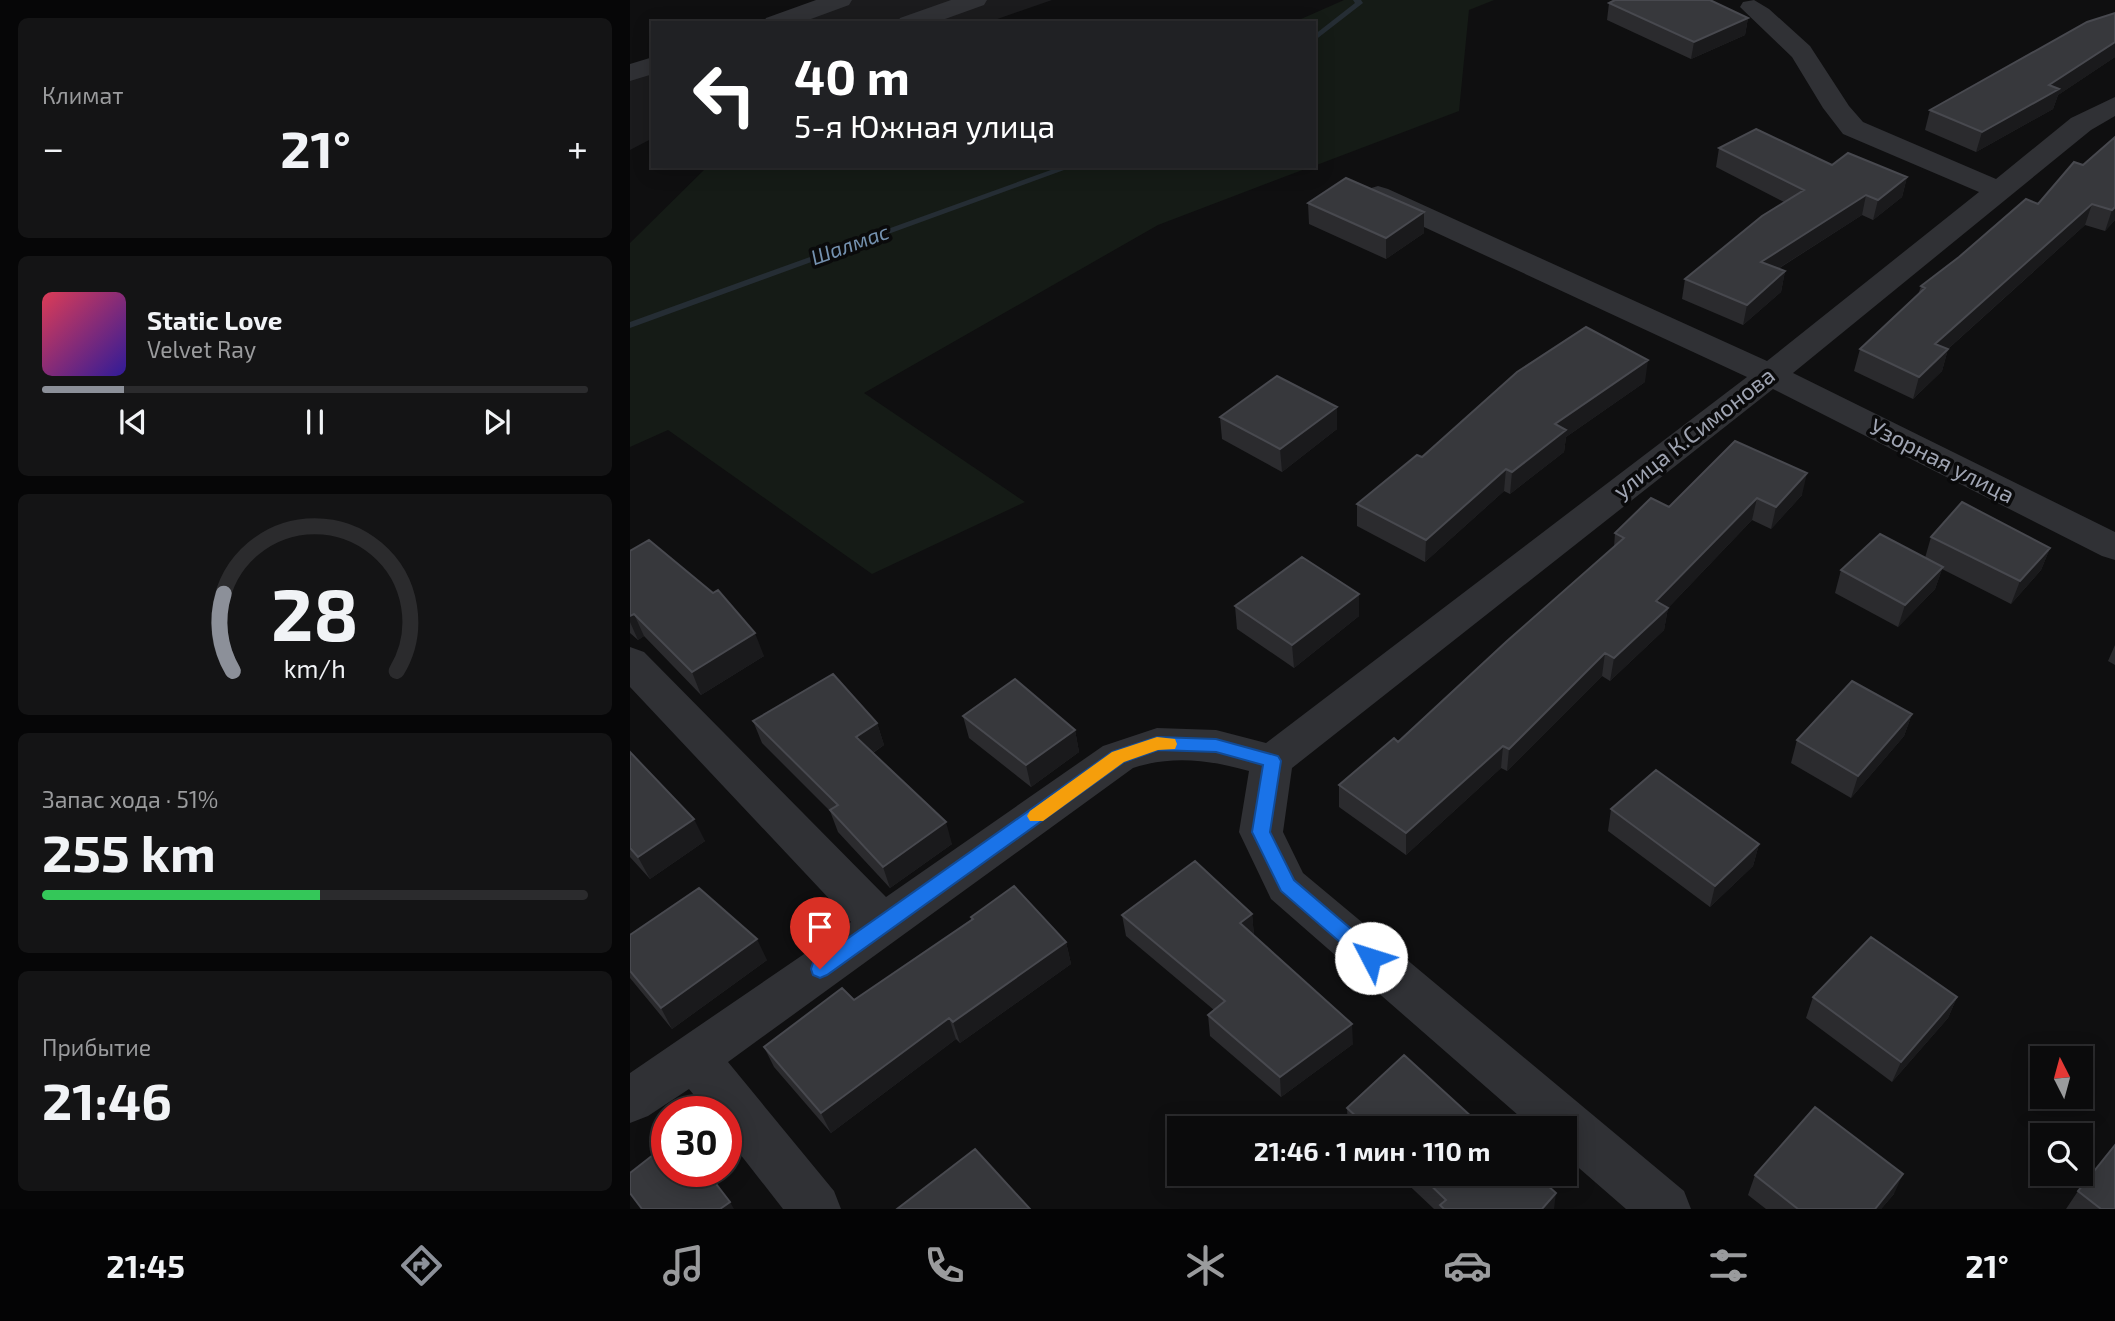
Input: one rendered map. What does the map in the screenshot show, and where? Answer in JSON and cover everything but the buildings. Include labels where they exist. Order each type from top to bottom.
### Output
[{"type":"street","points":[[781,21],[840,0]]},
{"type":"street","points":[[915,21],[975,0]]},
{"type":"street","points":[[1752,8],[1785,34],[1813,67],[1839,115],[1853,128],[1998,190]]},
{"type":"street","points":[[630,73],[651,66]]},
{"type":"street","name":"улица К.Симонова","points":[[1272,761],[1770,375],[2081,124],[2115,106]]},
{"type":"street","name":"Узорная улица","points":[[1364,189],[1770,375],[2115,547]]},
{"type":"street","points":[[630,662],[883,925]]},
{"type":"street","points":[[630,1100],[695,1058],[1118,757],[1157,744],[1216,746],[1272,761],[1261,832],[1287,886],[1665,1209]]},
{"type":"street","points":[[695,1058],[815,1209]]},
{"type":"shaded area","points":[[848,0],[1052,0],[992,21],[789,21]]},
{"type":"shaded area","points":[[1344,0],[1494,0],[1469,10],[1459,111],[1316,165],[1316,21],[1297,21]]},
{"type":"shaded area","points":[[651,70],[651,139],[630,150],[630,77]]},
{"type":"shaded area","points":[[706,168],[1308,168],[1158,225],[864,393],[1025,502],[872,574],[668,430],[630,447],[630,243]]},
{"type":"waterway","name":"Шалмас","points":[[1316,37],[1359,3],[1357,0]]},
{"type":"waterway","name":"Шалмас","points":[[630,325],[1065,168]]},
{"type":"slow traffic","points":[[1036,816],[1118,757],[1157,744],[1169,744]]},
{"type":"route","points":[[820,969],[1118,757],[1157,744],[1216,746],[1272,761],[1261,832],[1287,886],[1371,958]]}]
